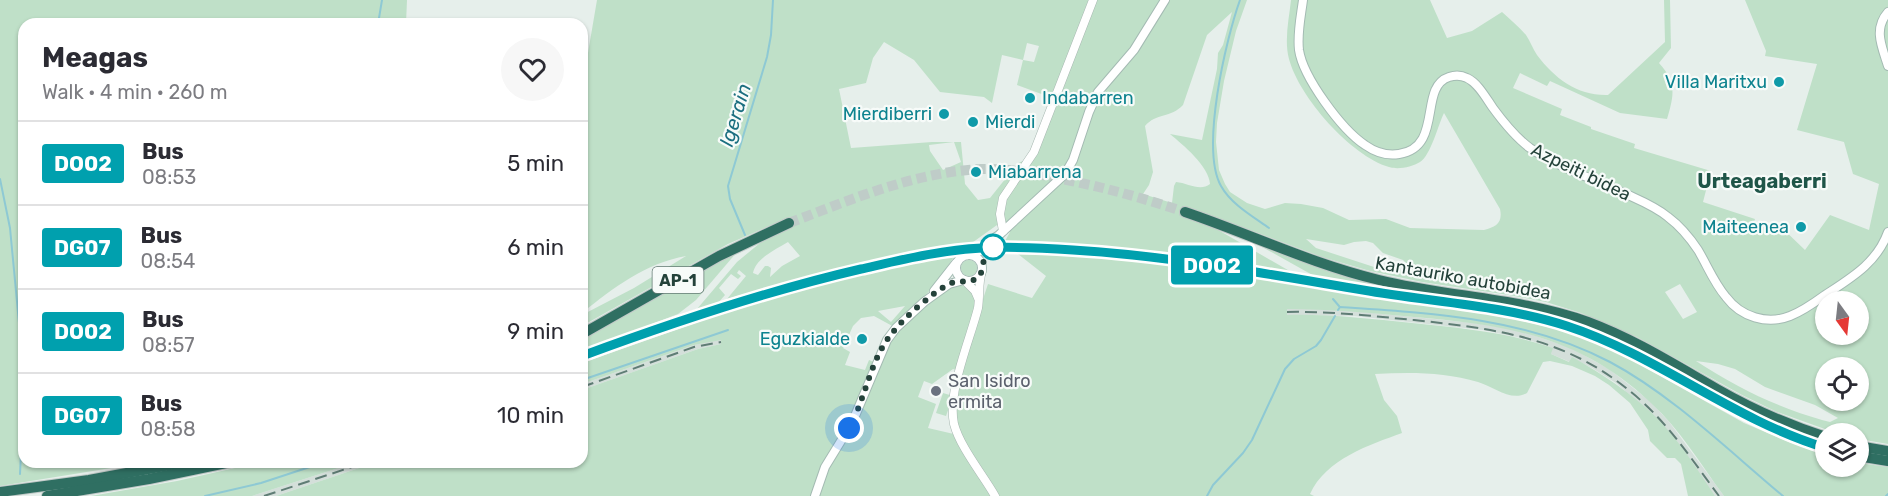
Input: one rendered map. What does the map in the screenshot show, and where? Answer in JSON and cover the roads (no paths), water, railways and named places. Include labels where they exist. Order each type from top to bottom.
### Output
[{"type":"highway","name":"Kantauriko autobidea","points":[[1185,212],[1360,276],[1409,287],[1521,303],[1589,322],[1642,346],[1754,409],[1815,433]]},
{"type":"highway","name":"AP-1","points":[[588,330],[719,256],[789,223]]},
{"type":"highway","name":"Kantauriko autobidea","points":[[1229,268],[1502,310],[1561,324],[1616,345],[1770,427],[1815,443]]},
{"type":"highway","name":"AP-1","points":[[588,354],[690,317],[759,296]]},
{"type":"highway","points":[[1869,448],[1888,451]]},
{"type":"highway","points":[[1869,458],[1888,461]]},
{"type":"highway","points":[[0,492],[154,468]]},
{"type":"highway","points":[[47,496],[202,468]]},
{"type":"main road","points":[[924,303],[961,257],[968,255],[1000,233],[1067,171],[1074,158],[1087,115],[1096,96],[1134,51],[1165,0]]},
{"type":"main road","name":"Azpeiti bidea","points":[[1303,0],[1298,38],[1303,64],[1338,119],[1365,146],[1392,155],[1413,149],[1422,140],[1427,130],[1438,84],[1444,78],[1465,77],[1478,88],[1511,131],[1530,148],[1560,165],[1644,202],[1668,217],[1691,241],[1726,298],[1738,309],[1753,316],[1772,321],[1802,310],[1864,268],[1876,255],[1888,232]]},
{"type":"main road","points":[[1888,12],[1882,20],[1879,32],[1888,66]]},
{"type":"main road","points":[[814,496],[828,460],[857,411],[884,345],[896,328],[949,284],[975,280],[982,269],[985,252],[1000,233]]},
{"type":"main road","points":[[968,255],[978,258],[982,269]]},
{"type":"main road","points":[[957,262],[956,272],[965,280]]},
{"type":"street","points":[[1000,233],[1002,201],[1037,146],[1093,0]]},
{"type":"street","points":[[1002,201],[1005,215],[1014,221]]},
{"type":"street","points":[[982,269],[978,306],[954,396],[953,416],[956,431],[995,496]]},
{"type":"street","points":[[965,280],[976,292],[978,306]]},
{"type":"waterway","points":[[379,18],[382,0]]},
{"type":"waterway","name":"Igerain","points":[[745,235],[730,199],[728,186],[767,57],[773,0]]},
{"type":"waterway","points":[[1240,0],[1228,40],[1217,94],[1213,147],[1215,169],[1221,186],[1230,198],[1269,228]]},
{"type":"waterway","points":[[0,179],[10,228],[18,312]]},
{"type":"waterway","points":[[1333,299],[1339,306]]},
{"type":"waterway","points":[[1338,310],[1340,307],[1375,309],[1478,320],[1546,336],[1578,347],[1610,362],[1656,391],[1700,424],[1783,496]]},
{"type":"waterway","points":[[1207,496],[1213,485],[1252,440],[1285,369],[1294,359],[1316,346],[1335,316]]},
{"type":"waterway","name":"Igerain","points":[[588,378],[728,330]]},
{"type":"waterway","points":[[20,468],[20,474]]},
{"type":"waterway","name":"Igerain","points":[[205,496],[261,483],[307,468]]},
{"type":"tunnel","points":[[789,223],[907,181],[956,171],[981,169],[1003,169],[1082,183],[1185,212]]},
{"type":"tunnel","points":[[759,296],[889,262],[942,252],[1001,247],[1099,251],[1229,268]]},
{"type":"railway","points":[[1287,312],[1350,314],[1444,323],[1501,332],[1555,347],[1606,373],[1644,403],[1678,441],[1719,496]]},
{"type":"railway","points":[[588,385],[694,347],[721,342]]},
{"type":"railway","points":[[264,496],[349,468]]},
{"type":"place","name":"Villa Maritxu","points":[[1779,82]]},
{"type":"place","name":"Indabarren","points":[[1030,98]]},
{"type":"place","name":"Mierdiberri","points":[[944,114]]},
{"type":"place","name":"Mierdi","points":[[973,122]]},
{"type":"place","name":"Miabarrena","points":[[976,172]]},
{"type":"place","name":"Maiteenea","points":[[1801,227]]},
{"type":"place","name":"Eguzkialde","points":[[862,339]]},
{"type":"place","name":"San Isidro ermita","points":[[936,391]]},
{"type":"district","name":"Urteagaberri","points":[[1762,181]]}]
